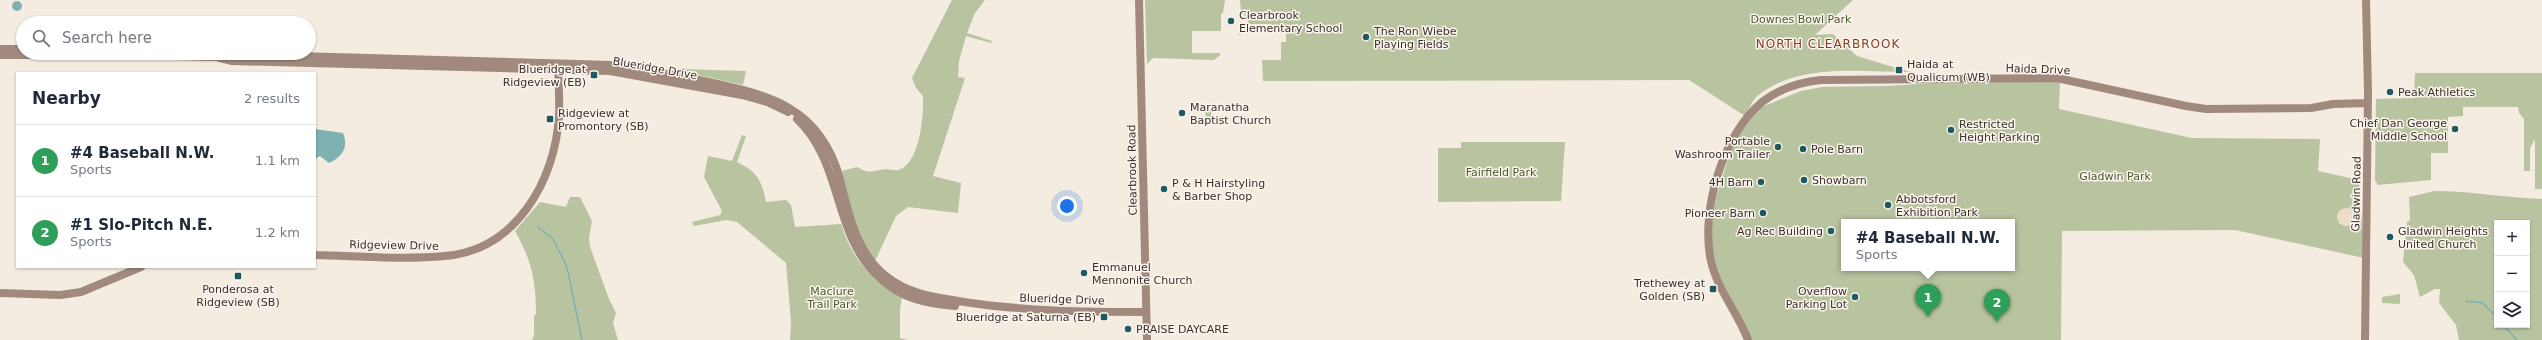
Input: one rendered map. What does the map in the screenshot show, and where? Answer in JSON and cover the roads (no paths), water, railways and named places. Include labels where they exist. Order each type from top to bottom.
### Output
[{"type":"street","name":"Clearbrook Road","points":[[1139,0],[1146,340]]},
{"type":"street","name":"Gladwin Road","points":[[2365,340],[2368,103],[2366,0]]},
{"type":"street","points":[[0,49],[16,49]]},
{"type":"street","points":[[0,54],[16,54]]},
{"type":"street","name":"Blueridge Drive","points":[[316,57],[558,66],[610,65],[649,70],[744,89],[781,102],[809,123],[830,154],[837,169],[854,231],[873,264],[887,278],[907,289],[929,297],[977,305],[1025,309],[1146,312]]},
{"type":"street","name":"Ridgeview Drive","points":[[316,255],[446,256],[470,251],[501,235],[527,209],[545,177],[559,116],[558,66]]},
{"type":"street","name":"Haida Drive","points":[[1748,340],[1714,271],[1709,252],[1709,234],[1713,197],[1725,156],[1736,133],[1758,106],[1779,92],[1810,81],[1928,78],[2057,78],[2206,109],[2311,108],[2333,104],[2368,103]]},
{"type":"street","points":[[0,293],[60,295],[81,292],[139,268]]},
{"type":"water","points":[[17,1],[22,6],[17,11],[12,6]]},
{"type":"water","points":[[316,129],[343,133],[345,138],[345,147],[338,158],[329,163],[320,156],[316,158]]},
{"type":"waterway","points":[[538,227],[553,239],[567,267],[582,340]]},
{"type":"waterway","points":[[2466,301],[2483,303],[2494,315]]},
{"type":"waterway","points":[[2506,328],[2517,340]]},
{"type":"place","name":"Clearbrook Elementary School","points":[[1231,21]]},
{"type":"place","name":"The Ron Wiebe Playing Fields","points":[[1366,37]]},
{"type":"place","name":"Haida at Qualicum (WB)","points":[[1899,70]]},
{"type":"place","name":"Blueridge at Ridgeview (EB)","points":[[594,75]]},
{"type":"place","name":"Peak Athletics","points":[[2390,92]]},
{"type":"place","name":"Maranatha Baptist Church","points":[[1182,113]]},
{"type":"place","name":"Ridgeview at Promontory (SB)","points":[[550,119]]},
{"type":"place","name":"Chief Dan George Middle School","points":[[2455,129]]},
{"type":"place","name":"Restricted Height Parking","points":[[1951,130]]},
{"type":"place","name":"Portable Washroom Trailer","points":[[1778,147]]},
{"type":"place","name":"Pole Barn","points":[[1803,149]]},
{"type":"place","name":"Showbarn","points":[[1804,180]]},
{"type":"place","name":"4H Barn","points":[[1761,182]]},
{"type":"place","name":"P & H Hairstyling & Barber Shop","points":[[1164,189]]},
{"type":"place","name":"Abbotsford Exhibition Park","points":[[1888,205]]},
{"type":"place","name":"Pioneer Barn","points":[[1763,213]]},
{"type":"place","name":"Ag Rec Building","points":[[1831,231]]},
{"type":"place","name":"Gladwin Heights United Church","points":[[2390,237]]},
{"type":"place","name":"Emmanuel Mennonite Church","points":[[1084,273]]},
{"type":"place","name":"Ponderosa at Ridgeview (SB)","points":[[238,276]]},
{"type":"place","name":"Trethewey at Golden (SB)","points":[[1713,289]]},
{"type":"place","name":"Overflow Parking Lot","points":[[1855,297]]},
{"type":"place","name":"Blueridge at Saturna (EB)","points":[[1104,317]]},
{"type":"place","name":"#4 Baseball N.W.","points":[[1928,317]]},
{"type":"place","name":"#1 Slo-Pitch N.E.","points":[[1997,322]]},
{"type":"place","name":"PRAISE DAYCARE","points":[[1128,329]]},
{"type":"district","name":"NORTH CLEARBROOK","points":[[1828,44]]},
{"type":"park label","name":"Downes Bowl Park","points":[[1801,19]]},
{"type":"park label","name":"Fairfield Park","points":[[1501,172]]},
{"type":"park label","name":"Gladwin Park","points":[[2115,176]]},
{"type":"park label","name":"Maclure Trail Park","points":[[832,297]]}]
